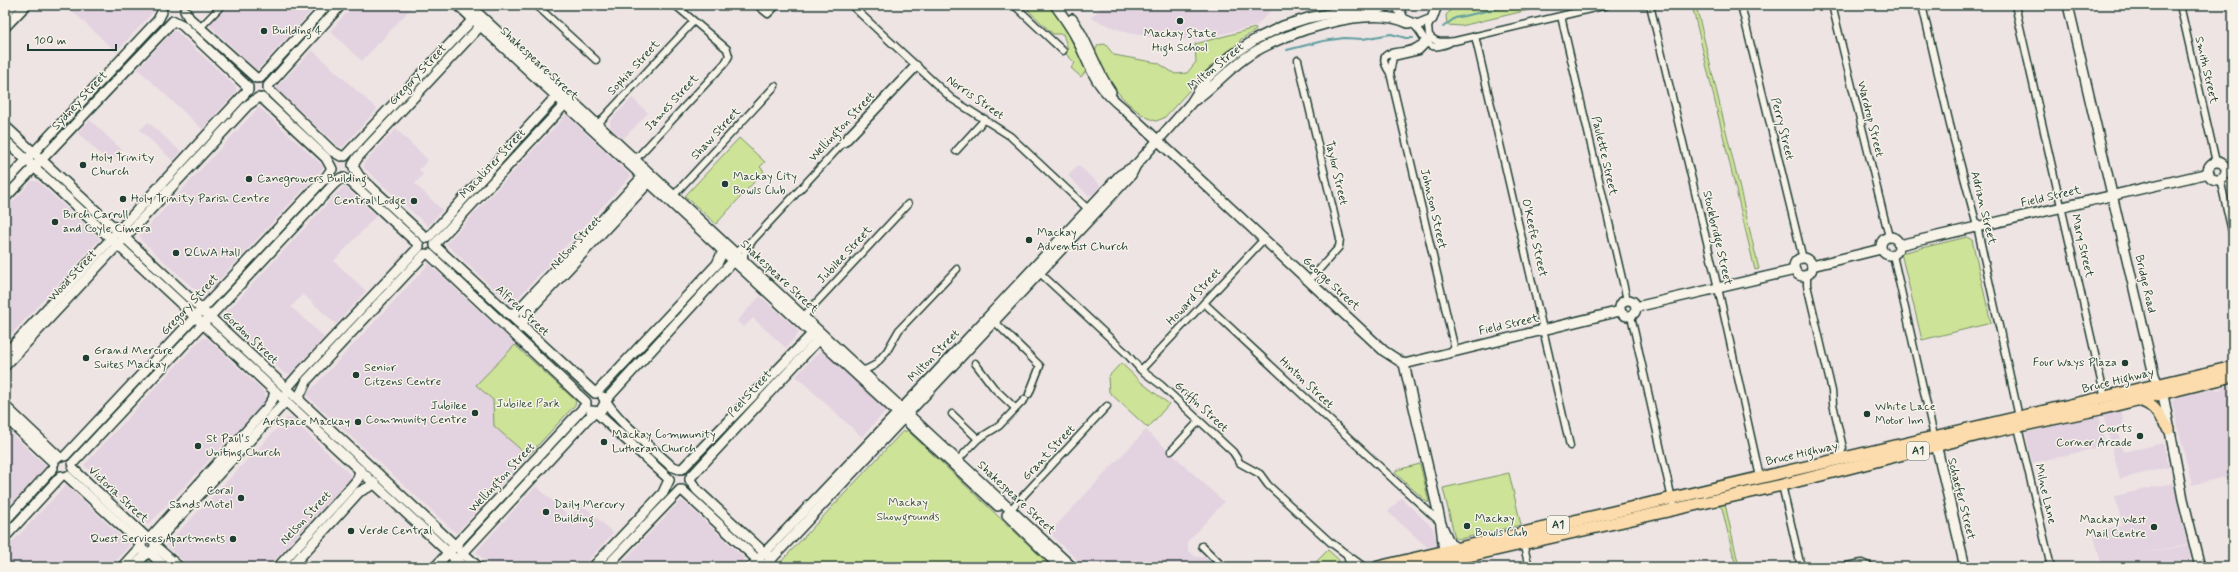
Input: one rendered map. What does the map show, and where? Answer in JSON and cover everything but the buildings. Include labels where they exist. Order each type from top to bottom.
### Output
[{"type":"highway","name":"Bruce Highway","points":[[1390,567],[1431,559],[1432,566],[1673,503],[1760,478],[1838,459],[1935,441],[2018,422],[2136,399],[2159,389],[2233,367]]},
{"type":"highway","name":"Bruce Highway","points":[[2018,422],[2105,398],[2233,376]]},
{"type":"highway","points":[[2136,399],[2155,408],[2169,429]]},
{"type":"highway","name":"Bruce Highway","points":[[1378,567],[1457,548],[1673,503],[1782,485],[1935,441]]},
{"type":"highway","points":[[1444,552],[1453,555],[1498,544],[1520,544]]},
{"type":"street","points":[[5,14],[14,5]]},
{"type":"street","points":[[5,27],[26,5]]},
{"type":"street","points":[[200,28],[222,5]]},
{"type":"street","points":[[248,89],[250,82],[258,78],[327,5]]},
{"type":"street","points":[[260,98],[266,94],[268,87],[341,5]]},
{"type":"street","name":"Shakespeare Street","points":[[458,5],[483,23],[694,219],[723,251],[734,257]]},
{"type":"street","name":"Shakespeare Street","points":[[469,5],[476,17]]},
{"type":"street","points":[[536,5],[596,60]]},
{"type":"street","points":[[675,5],[693,22]]},
{"type":"street","points":[[757,5],[768,14],[777,5]]},
{"type":"street","name":"Norris Street","points":[[851,5],[952,99],[1010,136],[1091,212]]},
{"type":"street","points":[[1055,5],[1083,44]]},
{"type":"street","points":[[1058,5],[1074,22],[1083,44]]},
{"type":"street","name":"Milton Street","points":[[1191,103],[1205,81],[1224,62],[1244,47],[1274,30],[1316,16],[1377,9],[1390,5]]},
{"type":"street","points":[[1397,5],[1399,13],[1428,41],[1438,47],[1475,36],[1607,5]]},
{"type":"street","name":"Stockbridge Street","points":[[1650,5],[1718,288],[1760,478]]},
{"type":"street","name":"Perry Street","points":[[1741,5],[1803,259]]},
{"type":"street","name":"Wardrop Street","points":[[1832,5],[1889,237]]},
{"type":"street","name":"Adrian Street","points":[[1922,5],[1950,125],[1977,226],[2018,422]]},
{"type":"street","name":"Mary Street","points":[[2015,5],[2105,398]]},
{"type":"street","name":"Bridge Road","points":[[2068,5],[2169,429],[2200,567]]},
{"type":"street","name":"Smith Street","points":[[2180,5],[2216,162]]},
{"type":"street","points":[[1017,6],[1063,50]]},
{"type":"street","points":[[1428,41],[1428,29],[1438,6]]},
{"type":"street","points":[[162,7],[166,18],[182,25],[248,89],[252,96],[260,98],[326,158],[336,176],[342,178],[349,176],[354,166],[350,159],[332,151],[268,87],[265,81],[258,78],[200,28],[185,7]]},
{"type":"street","name":"Sydney Street","points":[[5,183],[158,20],[162,7]]},
{"type":"street","name":"Sydney Street","points":[[5,198],[173,21],[181,19],[185,7]]},
{"type":"street","name":"Paulette Street","points":[[1560,16],[1627,300]]},
{"type":"street","name":"Gregory Street","points":[[343,156],[476,17]]},
{"type":"street","name":"Milton Street","points":[[751,567],[762,564],[1091,212],[1131,176],[1136,165],[1191,103],[1244,59],[1278,40],[1314,26],[1342,20],[1378,18],[1398,19],[1410,23]]},
{"type":"street","points":[[1410,23],[1422,24],[1432,19]]},
{"type":"street","name":"James Street","points":[[633,162],[729,56],[727,49],[693,22]]},
{"type":"street","name":"Sophia Street","points":[[595,127],[693,22]]},
{"type":"street","name":"Gregory Street","points":[[354,166],[358,157],[483,23]]},
{"type":"street","points":[[464,29],[471,36]]},
{"type":"street","name":"O'Keefe Street","points":[[1475,36],[1570,446]]},
{"type":"street","name":"Johnson Street","points":[[1428,41],[1413,49],[1387,54],[1384,63],[1390,73],[1455,350]]},
{"type":"street","name":"George Street","points":[[1083,44],[1089,67],[1101,88],[1390,356],[1404,364]]},
{"type":"street","name":"Taylor Street","points":[[1298,60],[1340,239],[1339,247],[1309,281]]},
{"type":"street","name":"Wellington Street","points":[[605,402],[725,270],[734,257],[753,240],[916,66]]},
{"type":"street","name":"Shaw Street","points":[[671,198],[775,86]]},
{"type":"street","name":"Wood Street","points":[[122,235],[248,89]]},
{"type":"street","name":"Macalister Street","points":[[431,241],[559,93]]},
{"type":"street","name":"Wood Street","points":[[5,354],[248,105],[260,98]]},
{"type":"street","name":"Macalister Street","points":[[431,241],[567,101]]},
{"type":"street","points":[[547,107],[555,114]]},
{"type":"street","points":[[956,151],[985,120]]},
{"type":"street","name":"Gordon Street","points":[[5,126],[287,388],[452,549]]},
{"type":"street","name":"Gordon Street","points":[[5,140],[375,484],[460,556],[478,567]]},
{"type":"street","points":[[331,168],[334,160],[343,156]]},
{"type":"street","points":[[2216,162],[2229,169],[2220,179],[2212,178],[2209,174],[2210,166],[2216,162]]},
{"type":"street","name":"Alfred Street","points":[[354,166],[359,176],[431,241],[522,328],[595,393]]},
{"type":"street","name":"Gregory Street","points":[[5,521],[58,461],[195,317],[331,168]]},
{"type":"street","name":"Field Street","points":[[1899,245],[2209,174]]},
{"type":"street","name":"Nelson Street","points":[[507,313],[514,313],[520,308],[649,177]]},
{"type":"street","name":"Gregory Street","points":[[5,537],[69,471],[277,244],[342,178]]},
{"type":"street","name":"Alfred Street","points":[[342,178],[352,183],[586,404]]},
{"type":"street","points":[[2220,179],[2233,236]]},
{"type":"street","name":"Nelson Street","points":[[522,328],[525,315],[637,189]]},
{"type":"street","name":"Jubilee Street","points":[[801,319],[908,204]]},
{"type":"street","name":"Shakespeare Street","points":[[704,229],[720,239],[734,257],[814,333],[1008,512],[1072,567]]},
{"type":"street","points":[[269,237],[277,244]]},
{"type":"street","points":[[1889,237],[1895,239],[1899,245],[1898,251],[1893,255],[1884,254],[1881,249],[1882,241],[1889,237]]},
{"type":"street","name":"Howard Street","points":[[1141,370],[1264,239]]},
{"type":"street","points":[[421,240],[431,241],[433,251],[423,250],[421,240]]},
{"type":"street","name":"Wellington Street","points":[[743,265],[744,254],[753,240]]},
{"type":"street","name":"Wood Street","points":[[5,366],[115,242]]},
{"type":"street","points":[[1812,266],[1881,249]]},
{"type":"street","points":[[316,429],[310,419],[290,399],[287,388],[300,373],[423,250]]},
{"type":"street","points":[[298,399],[308,380],[423,250]]},
{"type":"street","points":[[723,251],[718,264],[595,393],[590,395],[586,404],[588,410],[596,413],[669,479],[671,486],[681,490],[762,564]]},
{"type":"street","points":[[1893,255],[1935,441]]},
{"type":"street","points":[[1807,276],[1798,275],[1795,270],[1796,262],[1803,259],[1809,260],[1812,266],[1811,272],[1807,276],[1807,285],[1832,391],[1833,404],[1843,451],[1838,459]]},
{"type":"street","points":[[718,264],[725,270]]},
{"type":"street","points":[[859,369],[865,370],[874,365],[888,351],[899,330],[957,269]]},
{"type":"street","name":"Milton Street","points":[[902,413],[995,322],[1037,270]]},
{"type":"street","name":"Griffin Street","points":[[1037,270],[1125,352],[1141,370],[1161,386],[1233,452],[1240,463],[1260,474],[1268,485],[1347,556],[1364,567]]},
{"type":"street","points":[[1636,307],[1795,270]]},
{"type":"street","points":[[1627,300],[1633,302],[1636,307],[1635,313],[1631,316],[1623,315],[1620,311],[1621,303],[1627,300]]},
{"type":"street","name":"Hinton Street","points":[[1204,303],[1441,524]]},
{"type":"street","name":"Field Street","points":[[1404,364],[1455,350],[1620,311]]},
{"type":"street","points":[[1631,316],[1673,503]]},
{"type":"street","points":[[995,322],[1040,366],[1029,394]]},
{"type":"street","name":"Shakespeare Street","points":[[814,333],[859,369],[902,413],[958,460],[1059,566]]},
{"type":"street","name":"Peel Street","points":[[690,479],[806,346],[814,333]]},
{"type":"street","name":"Peel Street","points":[[680,469],[806,346]]},
{"type":"street","points":[[975,363],[994,388],[1015,408]]},
{"type":"street","points":[[1404,364],[1441,524],[1450,544],[1457,548]]},
{"type":"street","points":[[872,381],[874,365]]},
{"type":"street","points":[[122,567],[148,545],[270,411],[286,401],[284,392],[268,376],[262,366]]},
{"type":"street","points":[[300,373],[298,380],[300,382],[308,380]]},
{"type":"street","points":[[270,411],[275,391]]},
{"type":"street","points":[[595,393],[601,394],[605,402],[671,466],[688,472],[690,479],[697,490],[768,556]]},
{"type":"street","points":[[958,460],[978,439],[999,426],[1024,399]]},
{"type":"street","points":[[596,413],[602,410],[605,402]]},
{"type":"street","name":"Wellington Street","points":[[436,567],[586,404]]},
{"type":"street","points":[[5,406],[58,461]]},
{"type":"street","name":"Grant Street","points":[[1008,512],[1107,406]]},
{"type":"street","name":"Wellington Street","points":[[450,567],[587,419],[596,413]]},
{"type":"street","points":[[952,414],[978,439]]},
{"type":"street","points":[[5,417],[58,461]]},
{"type":"street","points":[[1171,451],[1199,421]]},
{"type":"street","name":"Milne Lane","points":[[2018,422],[2051,567]]},
{"type":"street","points":[[1841,441],[1856,455]]},
{"type":"street","name":"Schaefer Street","points":[[1935,441],[1965,567]]},
{"type":"street","points":[[70,458],[69,471],[56,473],[58,461],[70,458]]},
{"type":"street","points":[[593,567],[662,493],[674,471],[680,469]]},
{"type":"street","name":"Nelson Street","points":[[291,567],[356,489],[360,470]]},
{"type":"street","name":"Victoria Street","points":[[69,471],[148,545],[178,567]]},
{"type":"street","points":[[606,567],[681,490],[688,486],[690,479]]},
{"type":"street","name":"Nelson Street","points":[[278,567],[356,489],[375,484]]},
{"type":"street","points":[[1782,485],[1802,567]]},
{"type":"street","points":[[1441,524],[1440,535],[1444,552]]},
{"type":"street","points":[[1520,544],[1529,567]]},
{"type":"street","points":[[134,567],[148,545]]},
{"type":"street","name":"Victoria Street","points":[[148,545],[165,567]]},
{"type":"street","points":[[1202,546],[1223,567]]},
{"type":"street","points":[[610,548],[618,555]]},
{"type":"street","name":"Gordon Street","points":[[460,556],[464,567]]},
{"type":"street","points":[[1347,556],[1350,567]]},
{"type":"street","points":[[1840,567],[1862,563],[1871,567]]},
{"type":"shaded area","points":[[66,5],[149,5],[153,12],[116,52]]},
{"type":"shaded area","points":[[226,5],[317,5],[257,70],[208,24]]},
{"type":"shaded area","points":[[354,5],[414,5],[362,61],[330,31]]},
{"type":"shaded area","name":"Mackay State High School","points":[[1103,5],[1276,5],[1256,26],[1195,40],[1157,38],[1128,33],[1091,18]]},
{"type":"shaded area","points":[[173,31],[176,31],[236,87],[236,92],[202,129],[138,69]]},
{"type":"shaded area","points":[[312,50],[377,109],[343,147],[339,147],[276,88]]},
{"type":"shaded area","points":[[632,98],[648,113],[623,139],[610,126],[610,121]]},
{"type":"shaded area","points":[[258,108],[260,108],[324,167],[203,297],[141,240],[140,235]]},
{"type":"shaded area","points":[[566,115],[631,176],[511,305],[446,244]]},
{"type":"shaded area","points":[[90,120],[122,150],[110,163],[78,133]]},
{"type":"shaded area","points":[[148,122],[181,152],[173,161],[140,130]]},
{"type":"shaded area","points":[[396,129],[428,160],[419,170],[423,174],[415,184],[442,210],[428,226],[364,168],[364,163]]},
{"type":"shaded area","points":[[1078,165],[1101,186],[1093,194],[1088,195],[1068,176]]},
{"type":"shaded area","points":[[32,181],[37,181],[100,239],[5,341],[5,210]]},
{"type":"shaded area","points":[[343,187],[345,187],[376,216],[334,261],[366,291],[336,324],[303,294],[291,307],[324,337],[290,374],[285,374],[223,316]]},
{"type":"shaded area","points":[[429,264],[576,401],[575,405],[456,533],[306,395]]},
{"type":"shaded area","points":[[760,296],[798,330],[798,334],[786,348],[753,318],[744,327],[737,321]]},
{"type":"shaded area","points":[[202,338],[207,338],[265,393],[266,400],[148,525],[84,465]]},
{"type":"shaded area","points":[[822,351],[886,410],[862,437],[796,376],[818,353]]},
{"type":"shaded area","points":[[2233,384],[2233,475],[2192,485],[2172,402],[2175,398],[2212,389],[2219,391],[2222,387]]},
{"type":"shaded area","points":[[2121,410],[2124,425],[2117,427],[2122,450],[2125,452],[2163,443],[2169,467],[2120,479],[2103,414]]},
{"type":"shaded area","points":[[2099,415],[2106,446],[2032,463],[2026,433]]},
{"type":"shaded area","points":[[287,418],[291,418],[352,476],[268,567],[190,567],[166,545]]},
{"type":"shaded area","points":[[5,428],[46,466],[5,511]]},
{"type":"shaded area","points":[[1146,430],[1224,502],[1188,541],[1188,550],[1196,557],[1205,557],[1216,567],[1085,567],[1049,533]]},
{"type":"shaded area","points":[[2173,483],[2187,544],[2138,555],[2188,545],[2191,559],[2156,567],[2102,567],[2093,532],[2122,525],[2115,496]]},
{"type":"shaded area","points":[[66,485],[130,545],[110,567],[5,567],[5,550]]},
{"type":"shaded area","points":[[536,486],[570,517],[582,504],[613,533],[582,567],[492,567],[476,552]]},
{"type":"shaded area","points":[[1401,498],[1433,528],[1437,545],[1427,547],[1388,512]]},
{"type":"shaded area","points":[[680,501],[683,501],[745,559],[740,567],[618,567]]},
{"type":"green space","points":[[1028,5],[1049,5],[1075,41],[1086,71],[1081,77],[1071,68],[1075,63],[1065,53],[1068,49],[1063,34],[1053,34],[1028,10]]},
{"type":"green space","points":[[1460,5],[1550,5],[1461,26],[1447,25],[1446,15],[1452,9]]},
{"type":"green space","points":[[1692,5],[1696,5],[1759,269],[1755,270]]},
{"type":"green space","points":[[1255,28],[1256,30],[1240,40],[1240,44],[1208,70],[1164,118],[1156,121],[1137,111],[1118,93],[1103,72],[1095,51],[1098,45],[1105,44],[1114,55],[1158,63],[1175,74],[1187,73],[1196,62],[1195,44]]},
{"type":"green space","name":"Mackay City Bowls Club","points":[[739,138],[765,162],[760,167],[764,171],[716,224],[685,196]]},
{"type":"green space","points":[[1967,237],[1972,240],[1991,323],[1922,340],[1901,253]]},
{"type":"green space","name":"Jubilee Park","points":[[515,345],[576,401],[575,405],[528,456],[494,426],[493,400],[476,385]]},
{"type":"green space","points":[[1121,363],[1142,383],[1169,404],[1148,428],[1109,392],[1108,377]]},
{"type":"green space","name":"Mackay Showgrounds","points":[[903,431],[908,431],[1052,567],[776,567]]},
{"type":"green space","points":[[1420,464],[1428,503],[1395,473],[1397,470]]},
{"type":"green space","name":"Mackay Bowls Club","points":[[1509,473],[1521,525],[1460,539],[1455,538],[1443,488]]},
{"type":"green space","points":[[1725,504],[1739,567],[1736,567],[1722,508],[1717,505]]},
{"type":"green space","points":[[1328,550],[1339,560],[1337,567],[1311,567]]},
{"type":"waterway","points":[[1443,27],[1455,18],[1513,5]]},
{"type":"waterway","points":[[1287,50],[1323,41],[1344,38],[1363,39],[1391,34],[1406,38],[1413,38]]},
{"type":"place","name":"Mackay State High School","points":[[1180,21]]},
{"type":"place","name":"Building 4","points":[[264,31]]},
{"type":"place","name":"Holy Trinity Church","points":[[83,165]]},
{"type":"place","name":"Canegrowers Building","points":[[249,179]]},
{"type":"place","name":"Mackay City Bowls Club","points":[[725,184]]},
{"type":"place","name":"Holy Trinity Parish Centre","points":[[123,199]]},
{"type":"place","name":"Central Lodge","points":[[414,201]]},
{"type":"place","name":"Birch Carroll and Coyle Cimera","points":[[55,222]]},
{"type":"place","name":"Mackay Adventist Church","points":[[1029,240]]},
{"type":"place","name":"QCWA Hall","points":[[176,253]]},
{"type":"place","name":"Grand Mercure Suites Mackay","points":[[86,358]]},
{"type":"place","name":"Four Ways Plaza","points":[[2125,363]]},
{"type":"place","name":"Senior Citzens Centre","points":[[356,375]]},
{"type":"place","name":"Jubilee Community Centre","points":[[475,413]]},
{"type":"place","name":"White Lace Motor Inn","points":[[1867,414]]},
{"type":"place","name":"Artspace Mackay","points":[[358,422]]},
{"type":"place","name":"Courts Corner Arcade","points":[[2140,436]]},
{"type":"place","name":"Mackay Community Lutheran Church","points":[[604,442]]},
{"type":"place","name":"St Paul's Uniting Church","points":[[198,446]]},
{"type":"place","name":"Coral Sands Motel","points":[[241,498]]},
{"type":"place","name":"Daily Mercury Building","points":[[546,512]]},
{"type":"place","name":"Mackay Bowls Club","points":[[1467,526]]},
{"type":"place","name":"Mackay West Mail Centre","points":[[2154,527]]},
{"type":"place","name":"Verde Central","points":[[351,531]]},
{"type":"place","name":"Quest Services Apartments","points":[[233,539]]}]
